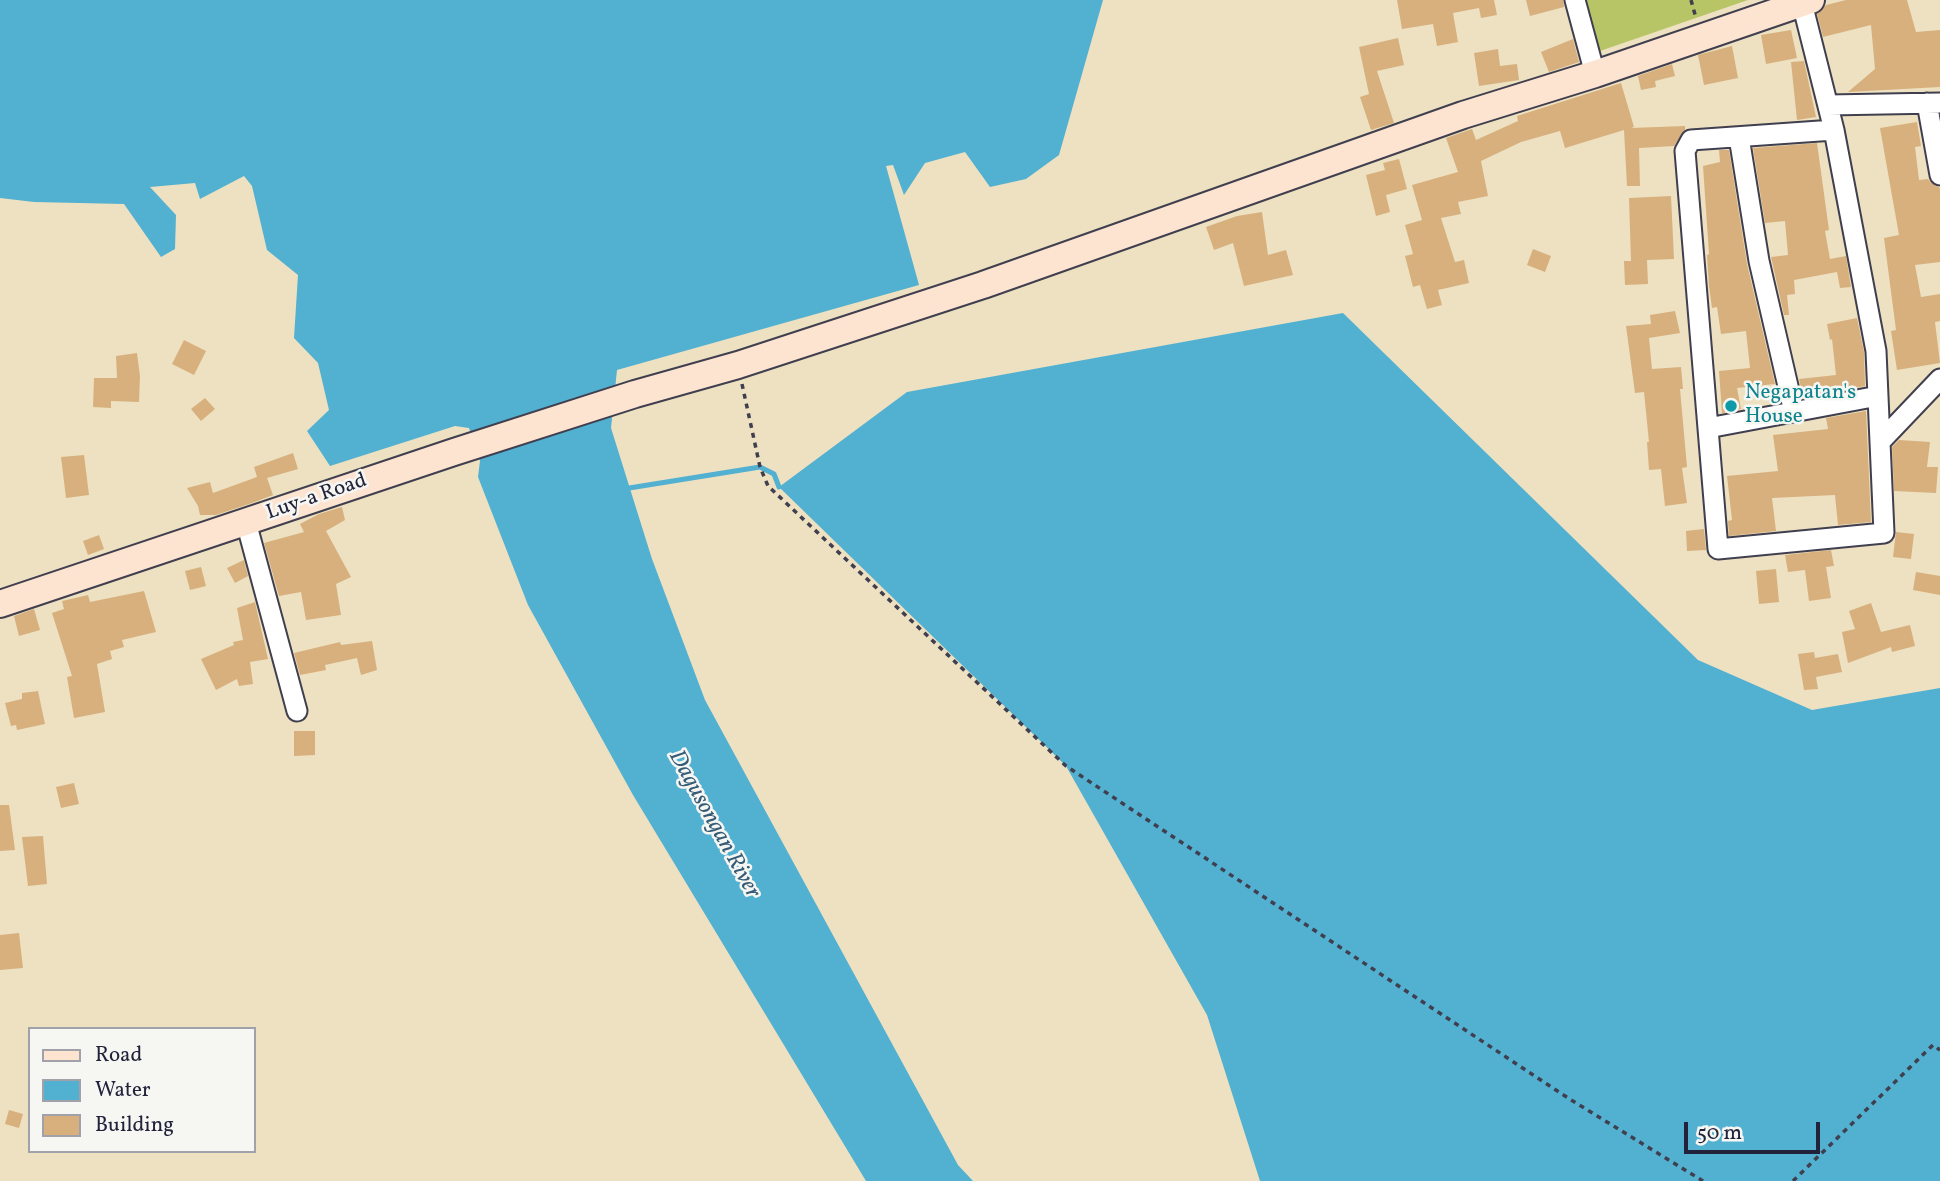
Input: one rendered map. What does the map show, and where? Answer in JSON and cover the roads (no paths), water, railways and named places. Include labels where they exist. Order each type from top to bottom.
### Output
[{"type":"main road","name":"Luy-a Road","points":[[0,604],[454,452],[635,394],[738,365],[983,285],[1463,115],[1595,74],[1806,1]]},
{"type":"street","points":[[1576,0],[1595,74]]},
{"type":"street","points":[[1806,1],[1834,130],[1877,351],[1884,533],[1718,549],[1685,151],[1691,140],[1834,130]]},
{"type":"street","points":[[1828,105],[1933,103],[1940,175]]},
{"type":"street","points":[[1739,137],[1759,261],[1794,412]]},
{"type":"street","points":[[1880,442],[1940,379]]},
{"type":"street","points":[[1708,428],[1878,396]]},
{"type":"street","points":[[246,522],[297,711]]},
{"type":"water","name":"Dagusongan River","points":[[0,0],[1103,0],[1059,155],[1026,179],[990,187],[965,152],[925,163],[904,195],[893,165],[886,166],[919,285],[617,370],[611,428],[652,559],[705,700],[958,1165],[973,1181],[866,1181],[633,795],[528,605],[478,477],[480,461],[469,428],[455,426],[330,466],[307,431],[329,410],[318,363],[294,338],[298,275],[267,250],[252,186],[244,176],[200,199],[195,183],[150,187],[176,215],[175,249],[161,257],[124,204],[34,202],[0,198]]},
{"type":"water","points":[[1343,313],[1698,660],[1812,710],[1940,688],[1940,1181],[1260,1181],[1207,1015],[1066,766],[779,487],[907,392]]},
{"type":"waterway","points":[[623,489],[760,467],[774,474],[779,487]]},
{"type":"place","name":"Negapatan's House","points":[[1731,406]]}]
